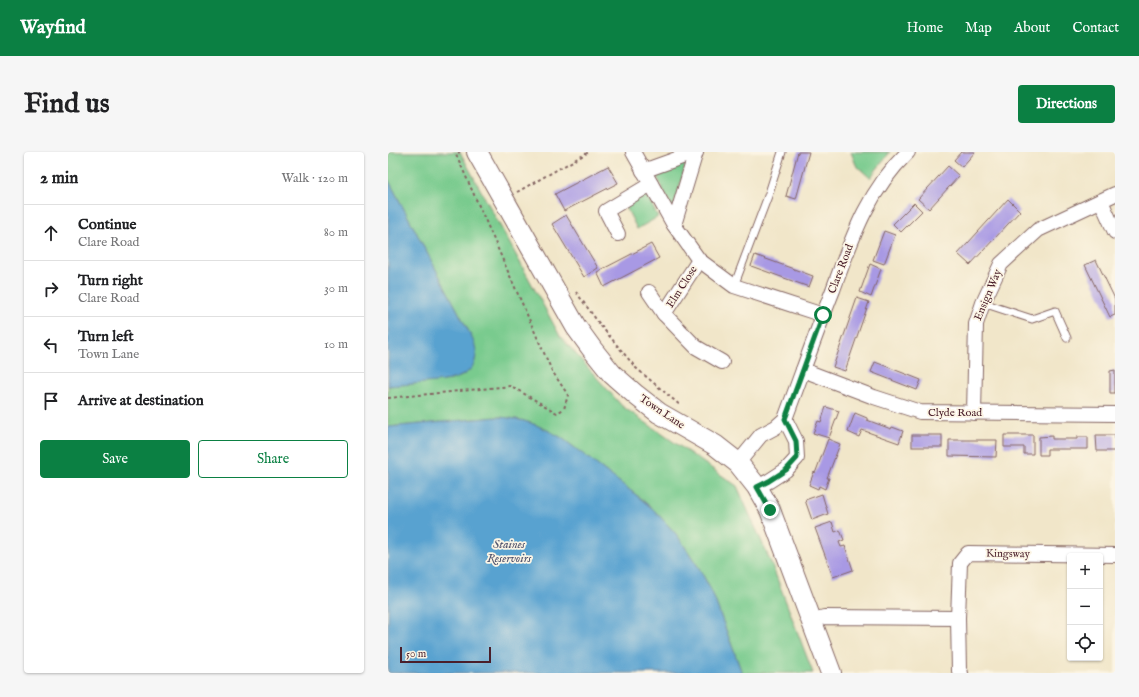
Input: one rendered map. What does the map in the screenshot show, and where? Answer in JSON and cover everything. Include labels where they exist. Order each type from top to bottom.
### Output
[{"type":"main road","name":"Town Lane","points":[[477,152],[576,327],[612,374],[659,413],[715,445],[738,463],[757,487],[770,510],[831,673]]},
{"type":"street","points":[[643,171],[696,152]]},
{"type":"street","points":[[674,225],[696,152]]},
{"type":"street","name":"Clare Road","points":[[785,419],[823,315],[865,210],[889,173],[908,152]]},
{"type":"street","points":[[631,155],[651,184],[674,225],[699,260],[734,286],[823,315]]},
{"type":"street","points":[[618,234],[606,211],[651,184]]},
{"type":"street","name":"Ensign Way","points":[[974,413],[976,324],[983,303],[1001,264],[1038,230],[1115,194]]},
{"type":"street","points":[[1101,201],[1115,232]]},
{"type":"street","name":"Elm Close","points":[[664,314],[699,260]]},
{"type":"street","name":"Elm Close","points":[[649,292],[664,314],[696,347],[722,362]]},
{"type":"street","name":"Clyde Road","points":[[803,370],[874,397],[920,412],[1115,414]]},
{"type":"street","points":[[738,463],[761,434],[776,427],[785,419],[796,441],[797,458],[786,470],[757,487]]},
{"type":"street","name":"Kingsway","points":[[961,673],[958,618],[960,563],[968,553],[1115,556]]},
{"type":"street","points":[[812,621],[824,617],[958,618]]},
{"type":"lane","points":[[734,286],[768,196],[782,152]]},
{"type":"lane","points":[[983,303],[1032,319],[1055,311],[1067,338]]},
{"type":"path","points":[[388,398],[511,386],[557,413],[564,409],[568,395],[552,371],[456,154],[460,152]]},
{"type":"path","points":[[514,194],[589,152]]},
{"type":"path","points":[[573,288],[601,326],[636,368],[681,406]]},
{"type":"green space","points":[[388,152],[460,152],[560,336],[622,406],[737,486],[772,565],[813,673],[742,673],[712,592],[699,568],[677,535],[653,509],[562,438],[531,423],[497,417],[388,427],[388,386],[451,380],[462,376],[470,369],[475,361],[468,330],[388,179]]},
{"type":"green space","points":[[851,152],[890,152],[870,178],[856,165]]},
{"type":"green space","points":[[686,163],[673,210],[655,173]]},
{"type":"green space","points":[[646,194],[658,217],[637,229],[625,205]]},
{"type":"water","points":[[388,179],[475,345],[475,360],[472,368],[459,377],[451,380],[388,386]]},
{"type":"water","name":"Staines Reservoirs","points":[[497,417],[531,423],[562,438],[653,509],[677,535],[699,568],[712,592],[742,673],[388,673],[388,427]]},
{"type":"building","points":[[798,152],[809,152],[796,199],[786,196]]},
{"type":"building","points":[[961,152],[975,152],[962,167],[954,160]]},
{"type":"building","points":[[608,166],[618,183],[564,211],[555,194]]},
{"type":"building","points":[[948,166],[959,176],[929,209],[918,199]]},
{"type":"building","points":[[1008,199],[1020,211],[970,265],[958,254]]},
{"type":"building","points":[[914,203],[922,211],[901,232],[893,224]]},
{"type":"building","points":[[566,215],[598,268],[584,277],[552,224]]},
{"type":"building","points":[[884,231],[895,235],[884,264],[873,260]]},
{"type":"building","points":[[651,244],[659,258],[604,287],[597,272]]},
{"type":"building","points":[[755,255],[813,276],[809,287],[751,266]]},
{"type":"building","points":[[1096,260],[1115,299],[1115,315],[1110,317],[1085,265]]},
{"type":"building","points":[[870,264],[881,269],[871,297],[860,292]]},
{"type":"building","points":[[857,298],[869,302],[845,371],[833,367]]},
{"type":"building","points":[[875,362],[921,380],[917,390],[871,372]]},
{"type":"building","points":[[1115,370],[1115,393],[1110,393],[1110,371]]},
{"type":"building","points":[[826,407],[839,411],[829,438],[813,433],[818,421],[821,422]]},
{"type":"building","points":[[855,413],[867,418],[867,420],[891,429],[892,427],[903,431],[899,443],[862,430],[859,437],[848,432]]},
{"type":"building","points":[[912,435],[942,435],[942,447],[912,447]]},
{"type":"building","points":[[1004,435],[1033,435],[1033,454],[1024,454],[1024,447],[1004,447]]},
{"type":"building","points":[[1096,435],[1115,435],[1115,451],[1097,451]]},
{"type":"building","points":[[1052,436],[1052,439],[1077,439],[1077,437],[1088,437],[1088,449],[1047,449],[1047,455],[1039,455],[1039,437]]},
{"type":"building","points":[[828,439],[840,444],[827,478],[829,478],[825,489],[819,486],[818,489],[809,485]]},
{"type":"building","points":[[949,440],[997,440],[996,457],[949,456]]},
{"type":"building","points":[[822,494],[828,514],[812,520],[805,500]]},
{"type":"building","points":[[832,522],[835,532],[840,530],[844,540],[839,542],[841,547],[845,546],[853,570],[833,577],[815,528]]},
{"type":"route","points":[[770,510],[757,487],[786,470],[797,458],[796,441],[785,419],[823,315]]}]
